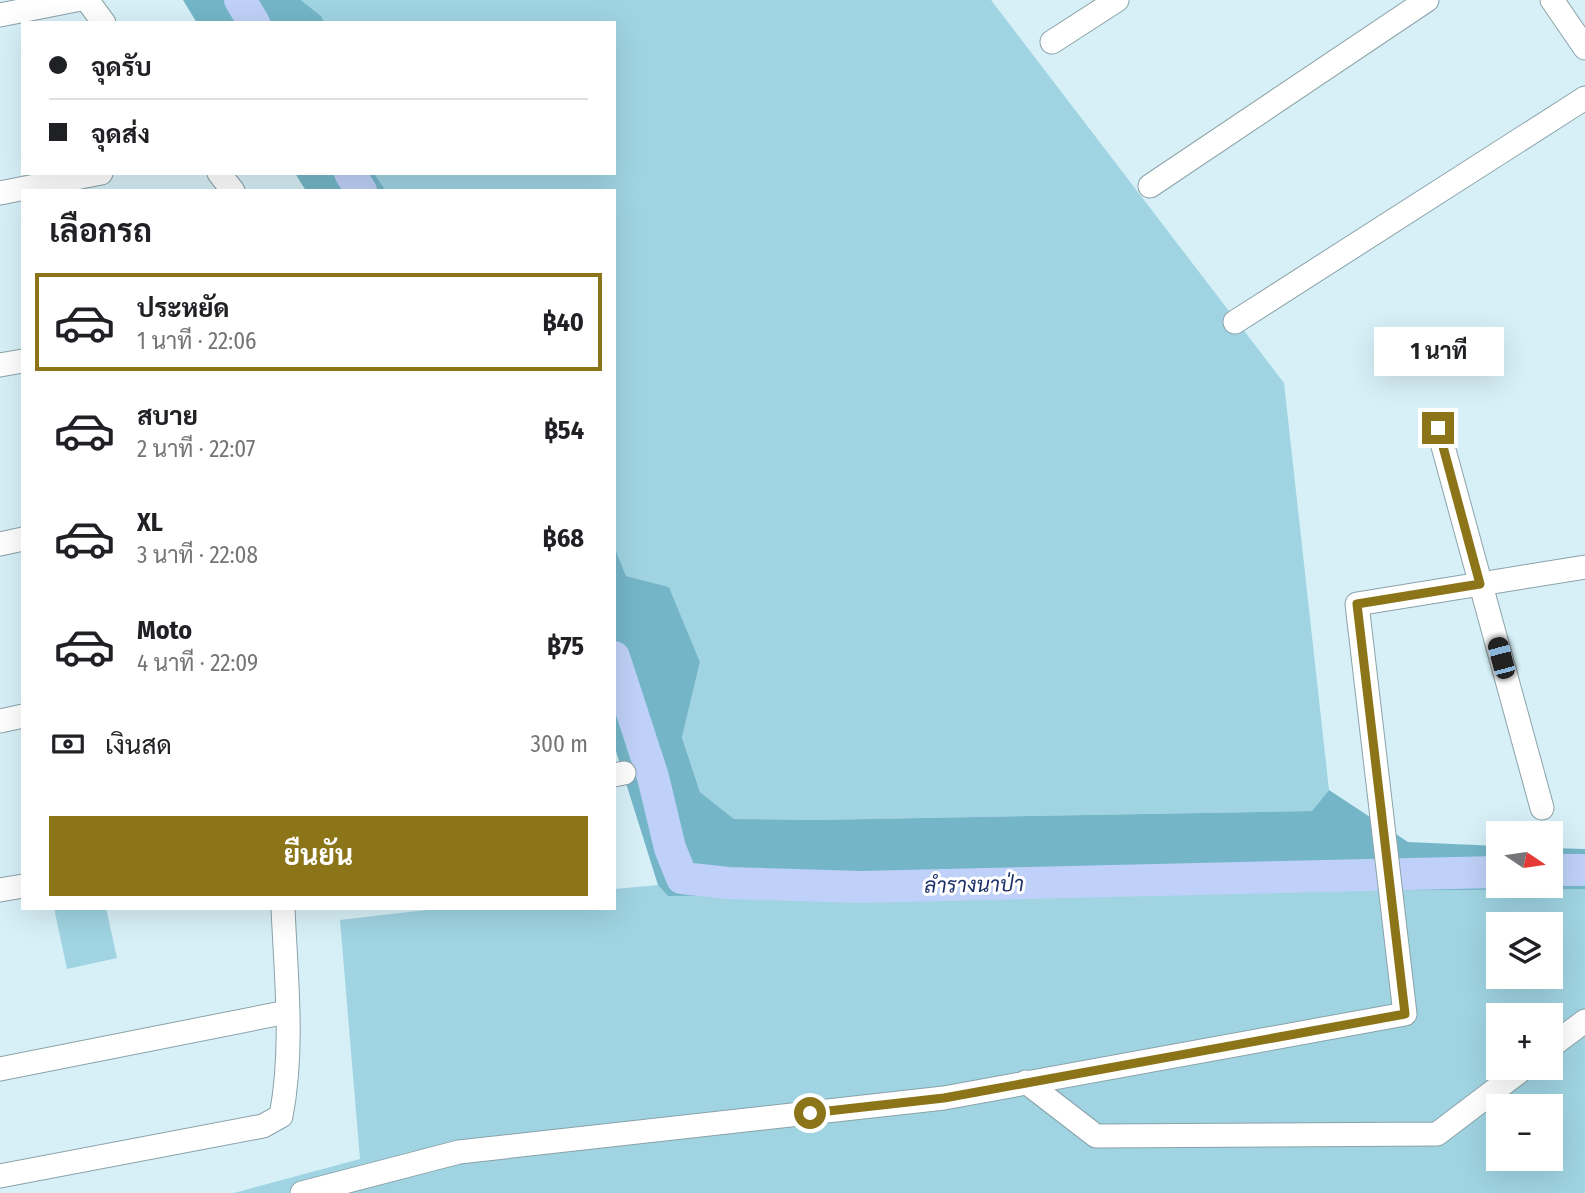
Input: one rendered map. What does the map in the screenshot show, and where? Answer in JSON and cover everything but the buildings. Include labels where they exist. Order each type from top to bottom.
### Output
[{"type":"street","points":[[0,15],[76,0]]},
{"type":"street","points":[[87,0],[103,21]]},
{"type":"street","points":[[1052,42],[1117,0]]},
{"type":"street","points":[[1150,186],[1427,0]]},
{"type":"street","points":[[1552,0],[1585,48]]},
{"type":"street","points":[[1235,322],[1585,98]]},
{"type":"street","points":[[0,193],[91,175]]},
{"type":"street","points":[[221,175],[231,189]]},
{"type":"street","points":[[0,365],[21,361]]},
{"type":"street","points":[[1438,428],[1542,808]]},
{"type":"street","points":[[0,544],[21,539]]},
{"type":"street","points":[[302,1193],[459,1152],[944,1098],[1405,1014],[1357,604],[1585,567]]},
{"type":"street","points":[[0,721],[21,716]]},
{"type":"street","points":[[0,890],[21,886]]},
{"type":"street","points":[[0,1176],[263,1126],[281,1116],[287,1087],[284,910]]},
{"type":"street","points":[[0,1069],[287,1012]]},
{"type":"street","points":[[1563,1037],[1585,1021]]},
{"type":"street","points":[[1026,1083],[1096,1136],[1437,1134],[1508,1080]]},
{"type":"shaded area","points":[[183,0],[301,0],[324,21],[196,21]]},
{"type":"shaded area","points":[[301,0],[991,0],[1284,383],[1329,790],[1312,811],[815,820],[734,819],[700,792],[682,736],[700,662],[669,587],[626,576],[616,551],[616,189],[385,189],[375,175],[616,175],[616,21],[324,21]]},
{"type":"shaded area","points":[[296,175],[375,175],[385,189],[305,189]]},
{"type":"shaded area","points":[[616,551],[626,576],[669,587],[700,662],[682,737],[700,792],[734,819],[815,820],[1312,811],[1329,790],[1408,842],[1486,845],[1486,890],[668,896],[658,885],[616,751]]},
{"type":"shaded area","points":[[1563,848],[1585,849],[1585,889],[1563,889]]},
{"type":"shaded area","points":[[658,885],[669,896],[1486,890],[1486,898],[1563,898],[1563,889],[1585,889],[1585,1193],[234,1193],[360,1159],[340,920],[426,910],[616,910],[616,889]]},
{"type":"shaded area","points":[[54,910],[106,910],[117,958],[67,969]]},
{"type":"waterway","name":"ลำรางนาป่า","points":[[240,0],[253,21]]},
{"type":"waterway","name":"ลำรางนาป่า","points":[[351,175],[360,189]]},
{"type":"waterway","name":"ลำรางนาป่า","points":[[616,663],[653,777],[670,848],[682,878],[728,883],[861,887],[1486,872]]},
{"type":"waterway","name":"ลำรางนาป่า","points":[[1563,870],[1585,870]]},
{"type":"route","points":[[810,1113],[944,1098],[1405,1014],[1357,604],[1480,584],[1438,428]]}]
